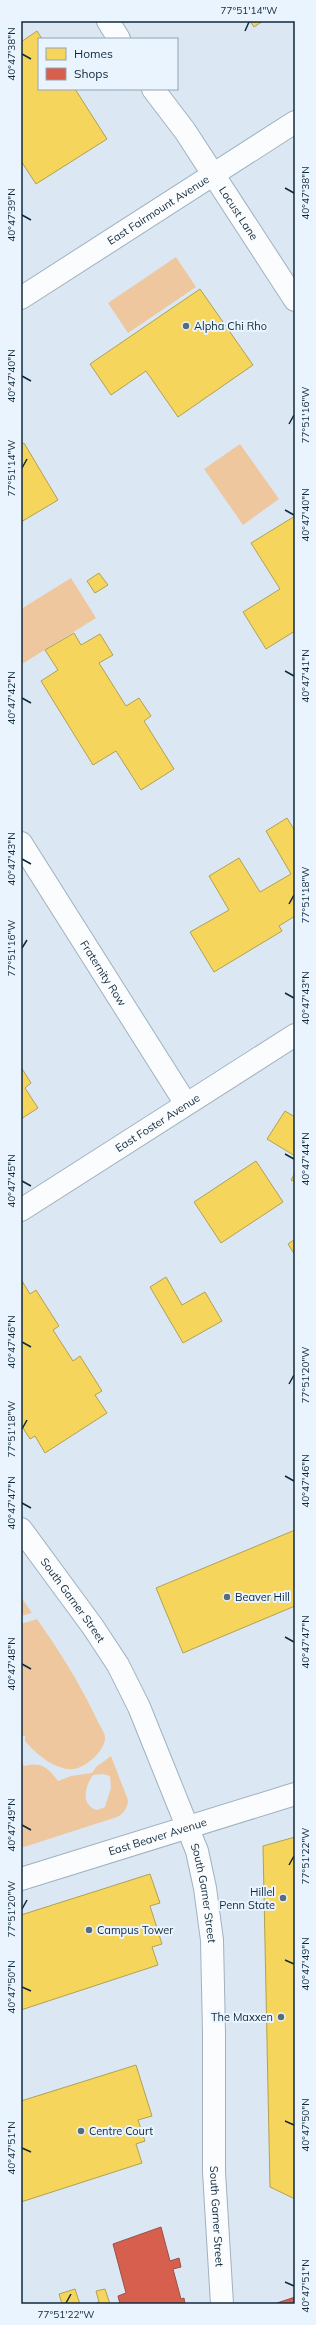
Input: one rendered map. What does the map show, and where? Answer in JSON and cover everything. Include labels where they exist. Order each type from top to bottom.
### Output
[{"type":"street","points":[[108,21],[118,38]]},
{"type":"street","name":"Locust Lane","points":[[154,90],[179,122],[295,300]]},
{"type":"street","name":"East Fairmount Avenue","points":[[21,298],[295,122]]},
{"type":"street","name":"Fraternity Row","points":[[21,843],[186,1104]]},
{"type":"street","name":"East Foster Avenue","points":[[21,1210],[295,1035]]},
{"type":"street","name":"South Garner Street","points":[[21,1529],[93,1627],[118,1665],[139,1708],[197,1851],[205,1888],[212,1940],[214,2172],[222,2304]]},
{"type":"street","name":"East Beaver Avenue","points":[[21,1879],[295,1794]]},
{"type":"shaded area","points":[[176,257],[196,287],[128,333],[108,303]]},
{"type":"shaded area","points":[[240,444],[279,499],[243,525],[204,469]]},
{"type":"shaded area","points":[[71,578],[96,618],[22,664],[21,609]]},
{"type":"shaded area","points":[[21,1597],[32,1613],[21,1616]]},
{"type":"shaded area","points":[[37,1619],[62,1656],[105,1736],[102,1748],[94,1758],[79,1768],[67,1769],[47,1761],[25,1741],[25,1736],[21,1736],[21,1624]]},
{"type":"shaded area","points":[[111,1756],[128,1800],[127,1806],[123,1812],[117,1817],[21,1848],[21,1760],[24,1766],[35,1764],[48,1769],[58,1781],[71,1776],[92,1773],[96,1767]],"holes":[[[103,1774],[110,1776],[111,1788],[105,1807],[97,1810],[92,1808],[86,1800],[86,1790],[90,1779],[93,1775]]]},
{"type":"building: Homes","points":[[250,21],[263,21],[254,27]]},
{"type":"building: Homes","points":[[37,31],[41,38],[38,38],[38,90],[76,90],[107,139],[36,184],[21,161],[21,42]]},
{"type":"building: Homes","name":"Alpha Chi Rho","points":[[200,289],[253,365],[178,417],[146,371],[111,395],[90,364]]},
{"type":"building: Homes","points":[[24,443],[58,500],[21,522],[21,445]]},
{"type":"building: Homes","points":[[295,516],[295,631],[266,649],[243,612],[280,589],[251,543]]},
{"type":"building: Homes","points":[[99,573],[108,585],[95,593],[87,581]]},
{"type":"building: Homes","points":[[74,633],[81,645],[100,634],[113,655],[99,663],[126,706],[139,698],[151,716],[144,721],[174,769],[141,790],[116,751],[93,765],[41,681],[58,670],[45,650]]},
{"type":"building: Homes","points":[[287,818],[295,831],[295,916],[279,926],[282,931],[214,972],[190,932],[229,910],[209,876],[239,858],[260,892],[291,874],[266,831]]},
{"type":"building: Homes","points":[[21,1067],[31,1083],[25,1088],[38,1108],[21,1119]]},
{"type":"building: Homes","points":[[285,1111],[295,1117],[295,1156],[267,1139]]},
{"type":"building: Homes","points":[[256,1161],[283,1202],[221,1243],[194,1202]]},
{"type":"building: Homes","points":[[295,1173],[295,1182],[291,1180]]},
{"type":"building: Homes","points":[[295,1239],[295,1255],[288,1244]]},
{"type":"building: Homes","points":[[166,1277],[182,1305],[205,1292],[222,1321],[183,1343],[150,1287]]},
{"type":"building: Homes","points":[[22,1281],[30,1294],[36,1290],[59,1326],[53,1330],[73,1361],[80,1356],[102,1391],[95,1395],[107,1413],[45,1453],[35,1436],[30,1439],[21,1425]]},
{"type":"building: Homes","name":"Beaver Hill","points":[[295,1530],[295,1606],[183,1653],[156,1588]]},
{"type":"building: Homes","name":"The Maxxen","points":[[295,1837],[295,2199],[270,2187],[263,1846]]},
{"type":"building: Homes","name":"Campus Tower","points":[[150,1874],[160,1903],[150,1906],[162,1944],[152,1947],[158,1965],[21,2010],[21,1915]]},
{"type":"building: Homes","name":"Centre Court","points":[[136,2065],[152,2116],[138,2120],[145,2141],[136,2144],[142,2163],[21,2202],[21,2101]]},
{"type":"building: Homes","points":[[75,2289],[80,2304],[62,2304],[59,2294]]},
{"type":"building: Homes","points":[[105,2289],[110,2304],[94,2304],[99,2302],[96,2291]]},
{"type":"building: Shops","points":[[161,2227],[170,2261],[179,2258],[181,2267],[173,2269],[181,2299],[184,2298],[185,2304],[120,2304],[118,2296],[126,2293],[113,2244]]},
{"type":"building: Shops","points":[[295,2297],[295,2304],[274,2304]]},
{"type":"place","name":"Alpha Chi Rho","points":[[186,326]]},
{"type":"place","name":"Beaver Hill","points":[[227,1597]]},
{"type":"place","name":"Hillel Penn State","points":[[283,1898]]},
{"type":"place","name":"Campus Tower","points":[[89,1930]]},
{"type":"place","name":"The Maxxen","points":[[281,2017]]},
{"type":"place","name":"Centre Court","points":[[81,2131]]}]
